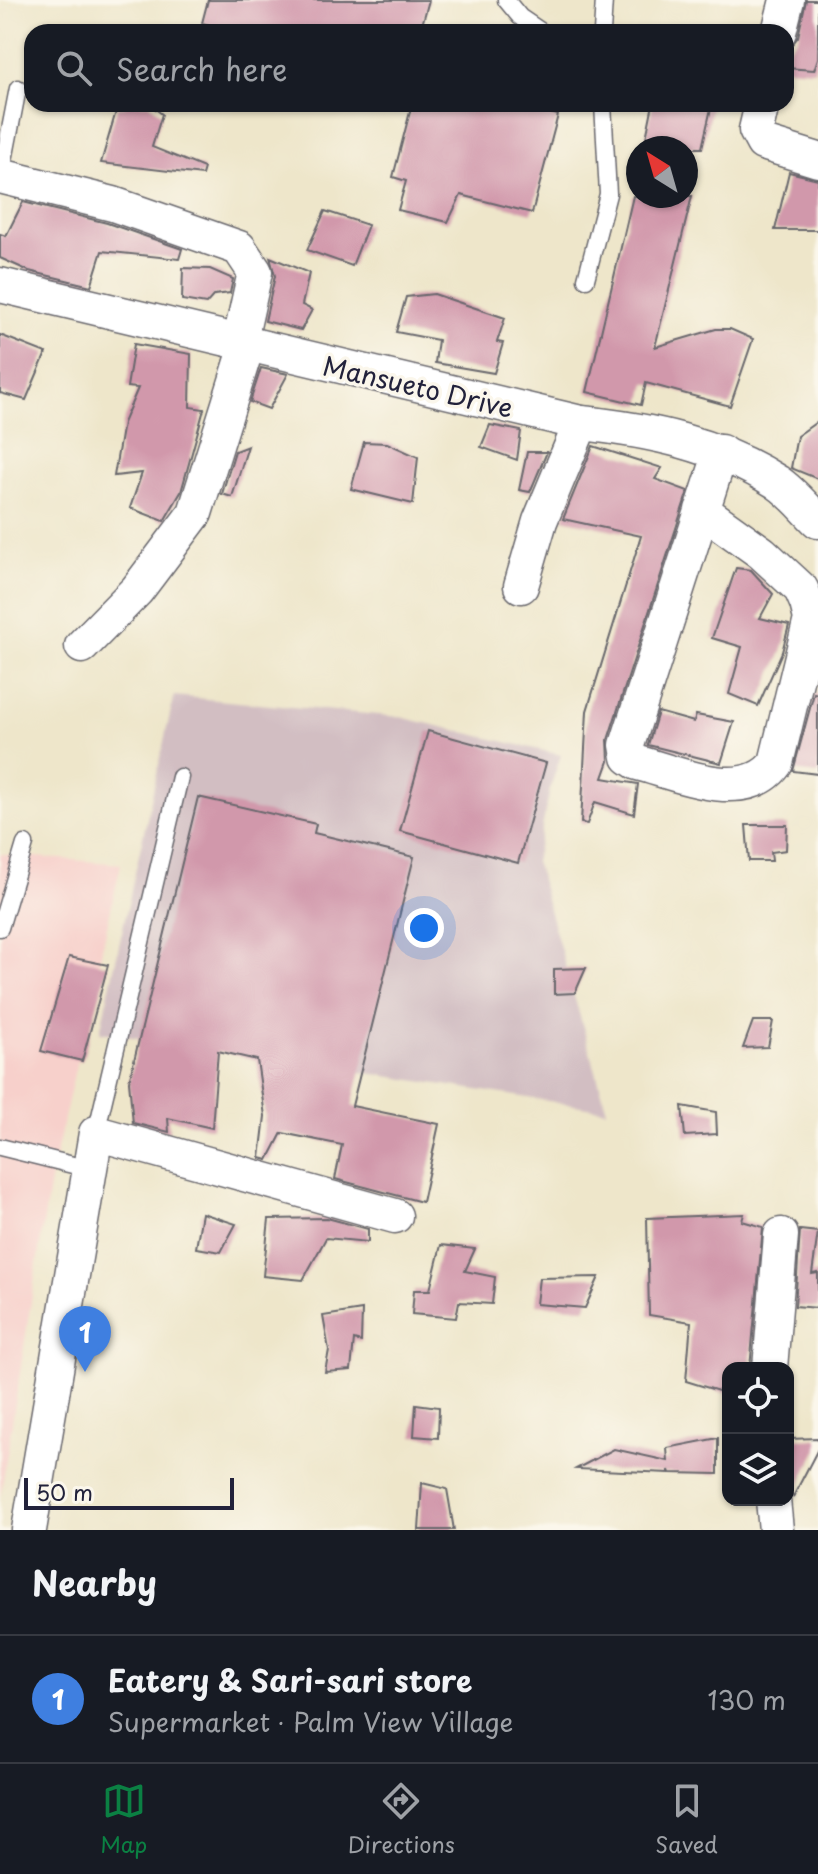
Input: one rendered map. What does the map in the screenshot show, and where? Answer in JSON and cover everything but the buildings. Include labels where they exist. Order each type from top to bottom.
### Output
[{"type":"street","points":[[781,24],[787,0]]},
{"type":"street","points":[[760,112],[756,130],[763,143],[818,160]]},
{"type":"street","points":[[0,176],[113,204],[239,248],[255,272],[243,346],[195,513],[137,590],[82,646]]},
{"type":"street","name":"Mansueto Drive","points":[[0,285],[243,346],[581,423],[638,428],[721,452],[780,483],[818,521]]},
{"type":"street","points":[[521,586],[540,521],[581,423]]},
{"type":"street","points":[[702,510],[762,553],[801,589],[811,619],[776,763],[769,773],[740,784],[718,784],[638,763],[629,757],[627,745],[702,510],[721,452]]},
{"type":"street","points":[[29,1530],[96,1133],[395,1216]]},
{"type":"street","points":[[770,1362],[781,1235]]},
{"type":"street","points":[[774,1506],[776,1530]]},
{"type":"lane","points":[[506,0],[530,24]]},
{"type":"lane","points":[[602,24],[604,0]]},
{"type":"lane","points":[[0,176],[18,88]]},
{"type":"lane","points":[[586,279],[608,194],[603,112]]},
{"type":"lane","points":[[96,1133],[180,777]]},
{"type":"lane","points":[[0,928],[25,844]]},
{"type":"lane","points":[[0,1147],[89,1169]]},
{"type":"shaded area","points":[[174,696],[400,717],[561,755],[551,785],[535,861],[607,1110],[100,1032]]},
{"type":"shaded area","points":[[0,854],[121,864],[50,1181],[0,1499]]},
{"type":"place","name":"Eatery & Sari-sari store","points":[[85,1372]]}]
